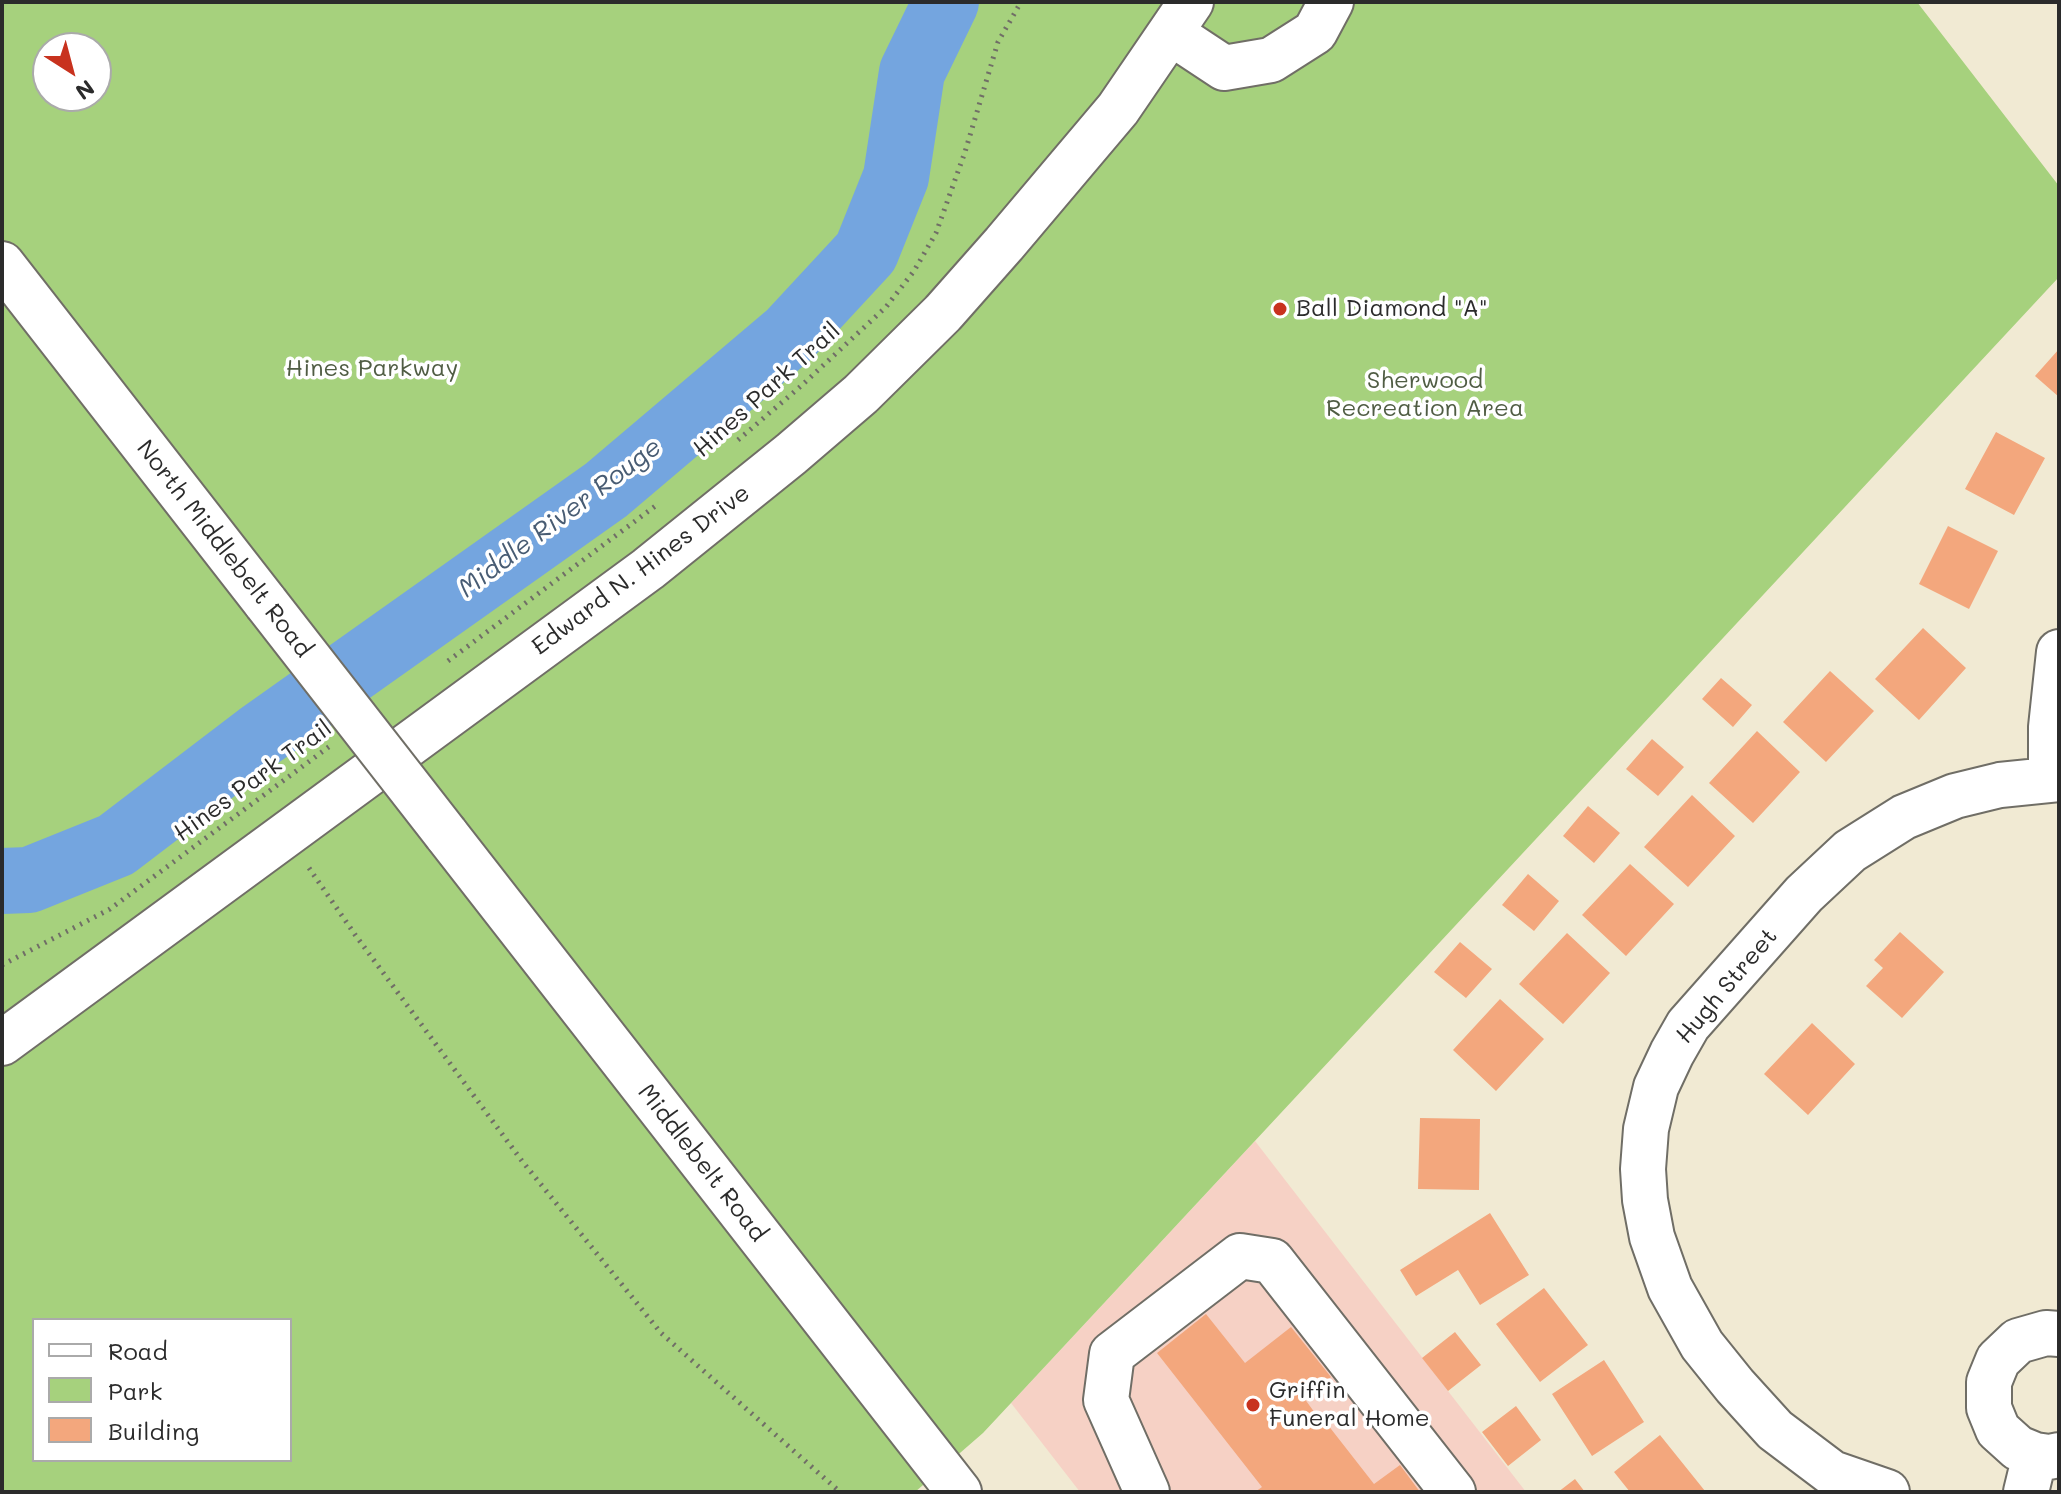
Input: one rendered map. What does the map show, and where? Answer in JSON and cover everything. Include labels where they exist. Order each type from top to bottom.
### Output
[{"type":"street","points":[[1181,17],[1224,68],[1271,60],[1315,32],[1331,2]]},
{"type":"street","name":"Edward N. Hines Drive","points":[[2,1043],[648,569],[861,394],[943,313],[1004,244],[1118,109],[1181,17]]},
{"type":"street","name":"North Middlebelt Road","points":[[2,264],[446,834]]},
{"type":"street","points":[[2055,779],[2051,727],[2059,652]]},
{"type":"street","name":"Hugh Street","points":[[1887,1492],[1832,1473],[1775,1430],[1702,1345],[1670,1288],[1652,1237],[1643,1169],[1646,1129],[1656,1087],[1688,1025],[1804,894],[1850,851],[1904,817],[1955,796],[2000,785],[2055,779]]},
{"type":"street","name":"Middlebelt Road","points":[[446,834],[959,1492]]},
{"type":"street","points":[[1147,1492],[1106,1400],[1112,1354],[1240,1256],[1272,1261],[1453,1492]]},
{"type":"street","points":[[2040,1467],[1998,1430],[1989,1408],[1989,1382],[1998,1360],[2018,1341],[2046,1333],[2059,1334]]},
{"type":"path","name":"Hines Park Trail","points":[[732,445],[886,307],[914,271],[936,233],[965,152],[998,42],[1021,2]]},
{"type":"path","points":[[446,662],[662,502]]},
{"type":"path","name":"Hines Park Trail","points":[[2,965],[110,909],[333,744]]},
{"type":"path","points":[[285,835],[522,1161],[661,1333],[840,1492]]},
{"type":"shaded area","points":[[1255,1141],[1526,1492],[1080,1492],[1011,1403]]},
{"type":"green space","points":[[2,2],[1917,2],[2059,186],[2059,277],[983,1433],[915,1492],[2,1492]]},
{"type":"building","points":[[2059,349],[2059,397],[2035,376]]},
{"type":"building","points":[[1996,432],[2045,458],[2014,515],[1965,489]]},
{"type":"building","points":[[1948,526],[1998,551],[1969,609],[1919,584]]},
{"type":"building","points":[[1923,628],[1966,668],[1919,720],[1875,679]]},
{"type":"building","points":[[1830,671],[1874,711],[1826,762],[1783,722]]},
{"type":"building","points":[[1721,678],[1752,705],[1733,727],[1702,699]]},
{"type":"building","points":[[1757,731],[1800,772],[1753,823],[1709,783]]},
{"type":"building","points":[[1652,739],[1684,767],[1658,796],[1626,769]]},
{"type":"building","points":[[1692,795],[1735,836],[1688,887],[1644,847]]},
{"type":"building","points":[[1588,806],[1620,833],[1594,863],[1563,836]]},
{"type":"building","points":[[1630,864],[1674,904],[1626,956],[1582,915]]},
{"type":"building","points":[[1528,874],[1559,901],[1534,931],[1502,905]]},
{"type":"building","points":[[1900,932],[1944,972],[1902,1018],[1866,986],[1883,968],[1874,960]]},
{"type":"building","points":[[1567,933],[1610,973],[1563,1024],[1519,984]]},
{"type":"building","points":[[1460,942],[1492,969],[1466,998],[1434,972]]},
{"type":"building","points":[[1500,999],[1544,1039],[1496,1091],[1453,1050]]},
{"type":"building","points":[[1812,1023],[1855,1064],[1808,1115],[1764,1074]]},
{"type":"building","points":[[1420,1118],[1480,1119],[1479,1190],[1418,1189]]},
{"type":"building","points":[[1490,1213],[1529,1275],[1480,1305],[1458,1270],[1416,1296],[1400,1270]]},
{"type":"building","points":[[1544,1288],[1588,1345],[1540,1382],[1496,1324]]},
{"type":"building","name":"Griffin Funeral Home","points":[[1206,1314],[1245,1363],[1291,1327],[1331,1377],[1304,1398],[1315,1413],[1317,1411],[1374,1484],[1400,1465],[1420,1492],[1255,1492],[1262,1487],[1157,1353]]},
{"type":"building","points":[[1455,1332],[1481,1365],[1448,1391],[1422,1358]]},
{"type":"building","points":[[1604,1360],[1644,1422],[1592,1456],[1552,1394]]},
{"type":"building","points":[[1516,1406],[1541,1440],[1508,1466],[1482,1432]]},
{"type":"building","points":[[1660,1435],[1705,1491],[1630,1492],[1614,1472]]},
{"type":"building","points":[[1575,1479],[1585,1492],[1558,1492]]},
{"type":"waterway","name":"Middle River Rouge","points":[[2,881],[29,880],[116,845],[259,736],[606,490],[790,334],[866,252],[896,177],[912,72],[946,2]]},
{"type":"place","name":"Ball Diamond \"A\"","points":[[1280,309]]},
{"type":"place","name":"Griffin Funeral Home","points":[[1253,1405]]},
{"type":"park label","name":"Hines Parkway","points":[[372,369]]},
{"type":"park label","name":"Sherwood Recreation Area","points":[[1425,395]]}]
